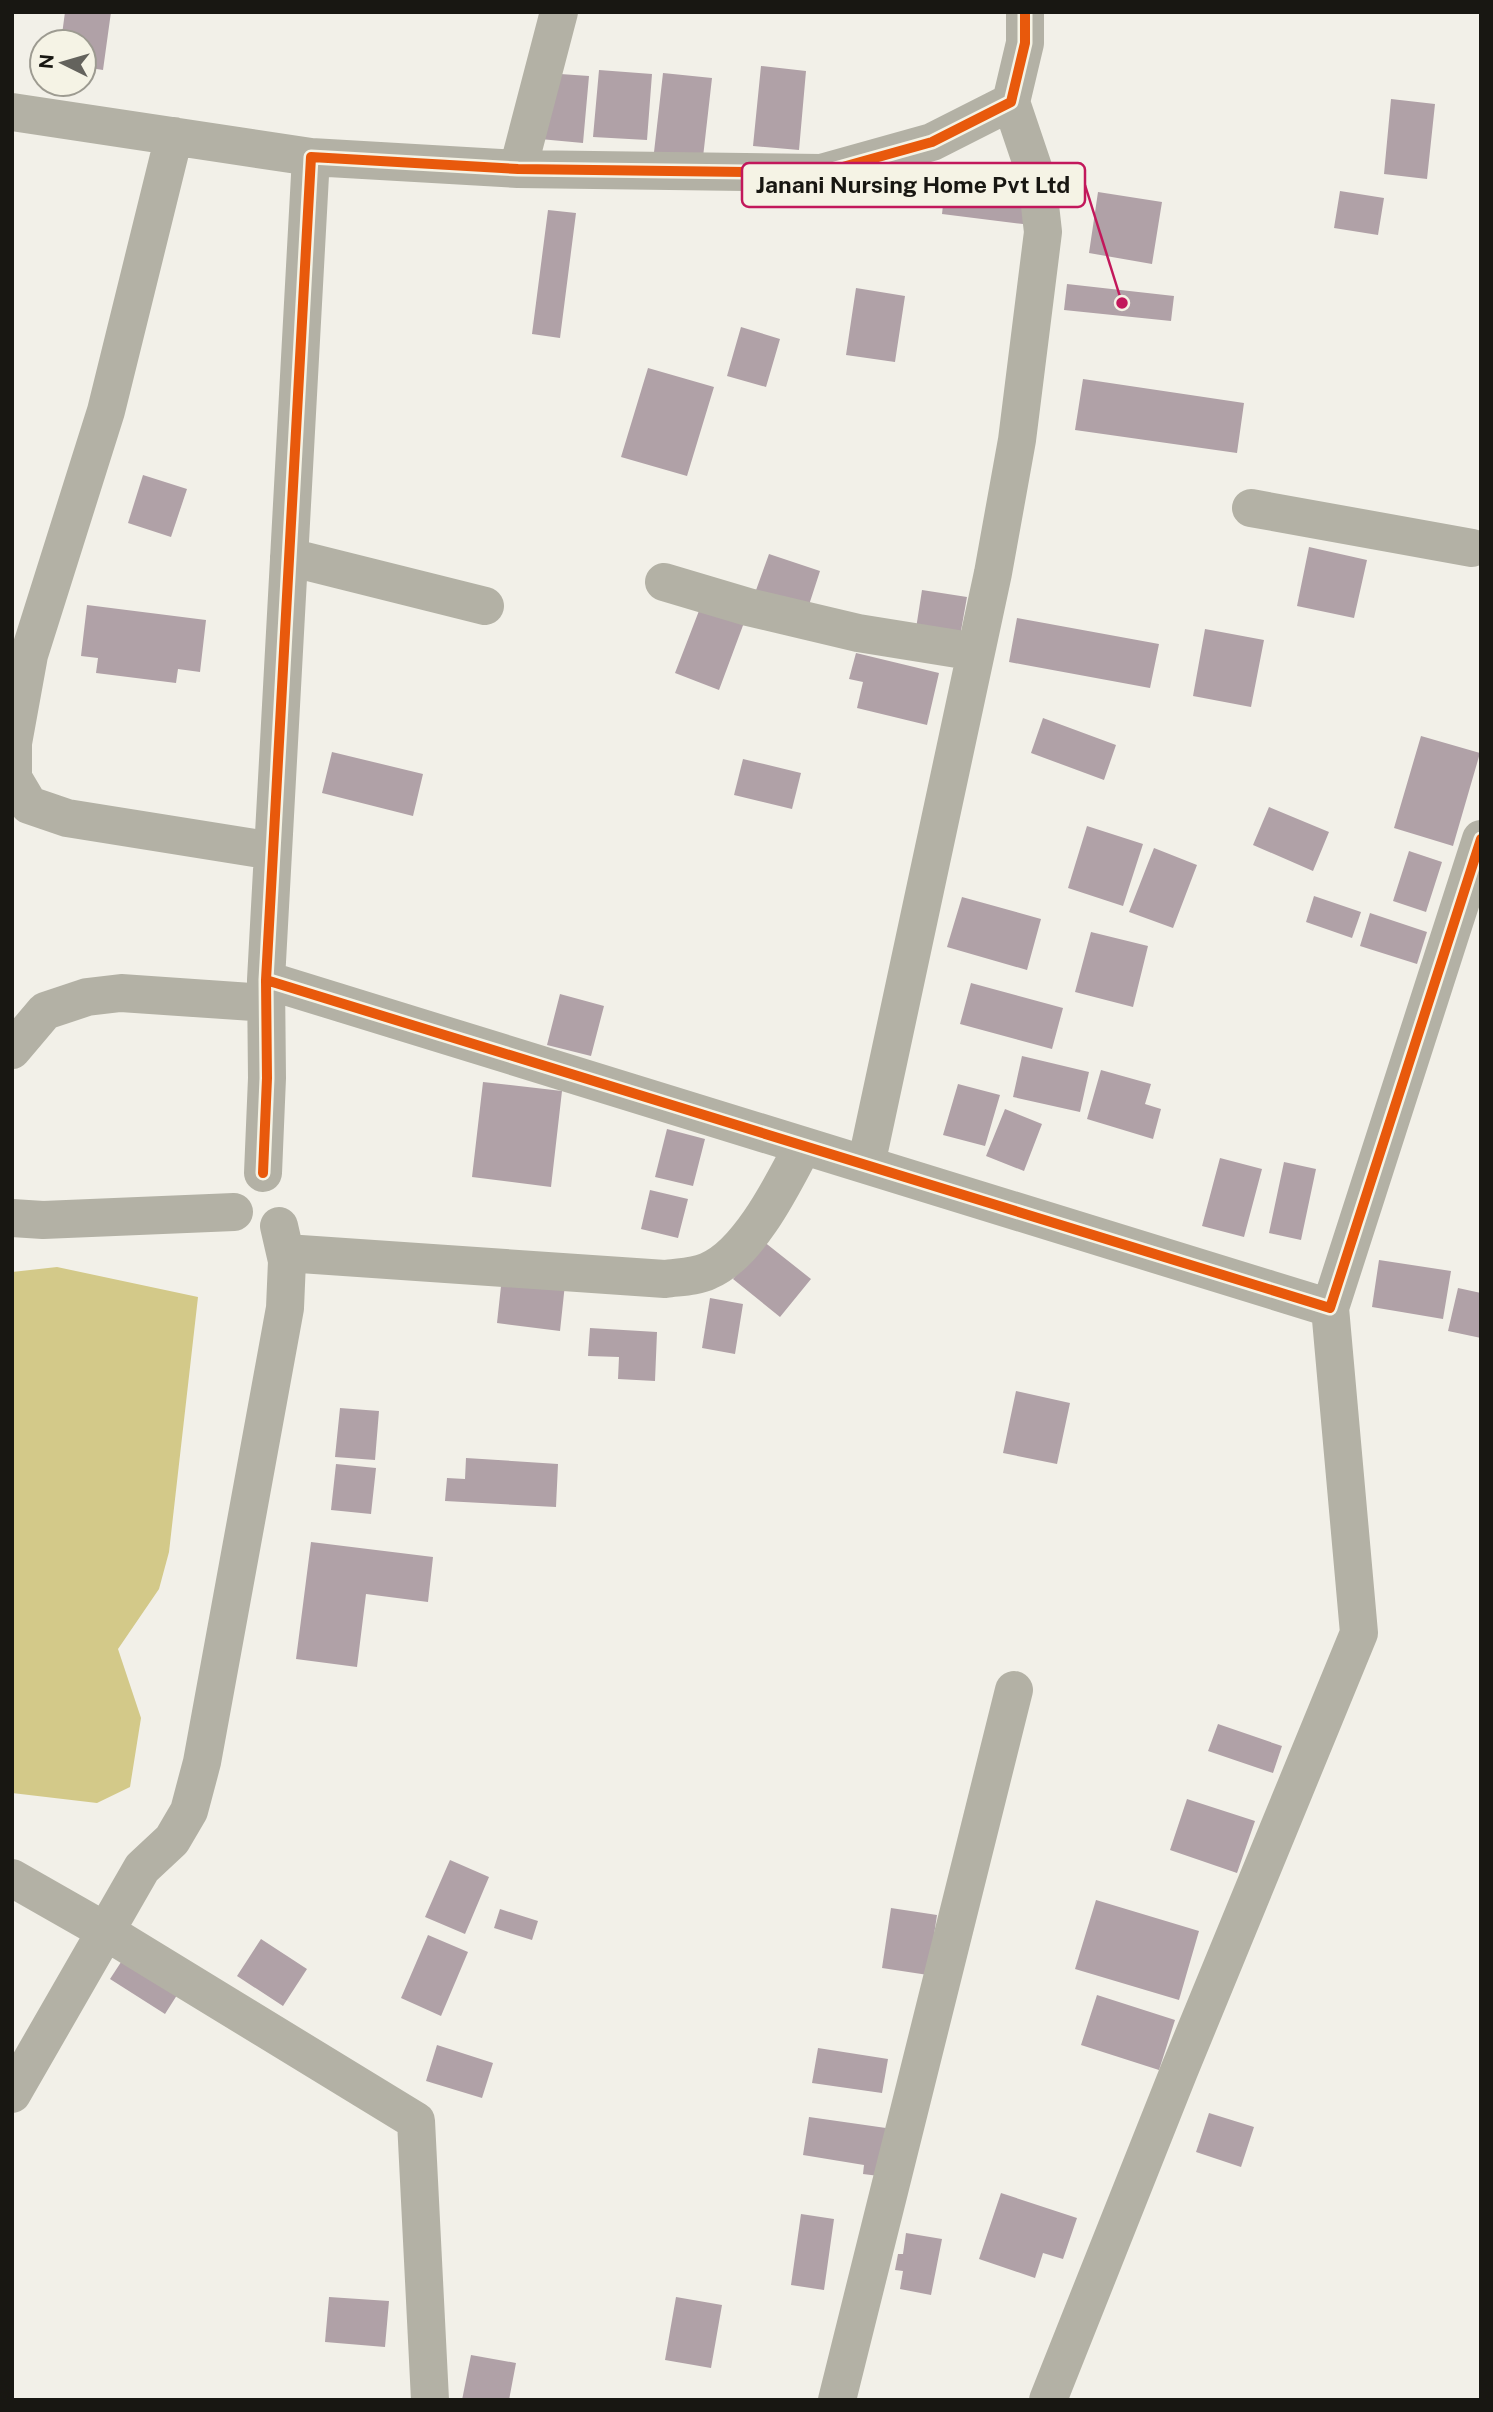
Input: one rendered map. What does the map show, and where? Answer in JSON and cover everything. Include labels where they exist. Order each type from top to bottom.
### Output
[{"type":"street","points":[[518,169],[559,12]]},
{"type":"street","points":[[866,1165],[993,573],[1017,440],[1043,232],[1037,179],[1010,102],[1025,43],[1026,12]]},
{"type":"street","points":[[12,112],[311,157],[518,169],[821,173],[932,142],[1010,102]]},
{"type":"street","points":[[174,136],[106,411],[29,655],[13,744],[13,778],[29,805],[67,818],[273,851]]},
{"type":"street","points":[[263,1173],[267,1078],[266,992],[311,157]]},
{"type":"street","points":[[1251,508],[1478,539]]},
{"type":"street","points":[[289,557],[485,606]]},
{"type":"street","points":[[664,582],[748,607],[858,633],[976,652]]},
{"type":"street","points":[[1048,2400],[1179,2071],[1359,1633],[1330,1308],[1481,839]]},
{"type":"street","points":[[12,1050],[44,1010],[87,997],[121,993],[266,992],[803,1146],[1330,1308]]},
{"type":"street","points":[[12,2094],[142,1868],[172,1840],[189,1811],[202,1762],[285,1308],[288,1278],[283,1239],[290,1196],[287,1186],[272,1174],[263,1173],[245,1178],[238,1185],[234,1193],[234,1212],[246,1227],[283,1239],[664,1279],[708,1272],[729,1257],[765,1216],[803,1146]]},
{"type":"street","points":[[12,1218],[43,1220],[234,1212]]},
{"type":"street","points":[[837,2400],[1014,1690]]},
{"type":"street","points":[[12,1878],[105,1931],[416,2121],[430,2400]]},
{"type":"shaded area","points":[[57,1267],[198,1297],[169,1552],[159,1589],[118,1649],[141,1718],[130,1787],[97,1803],[12,1793],[12,1272]]},
{"type":"building","points":[[65,12],[111,12],[103,70],[98,69],[98,28],[63,28]]},
{"type":"building","points":[[761,66],[806,71],[799,150],[753,146]]},
{"type":"building","points":[[599,70],[652,74],[647,140],[593,137]]},
{"type":"building","points":[[546,73],[589,76],[583,143],[540,139]]},
{"type":"building","points":[[663,73],[712,78],[702,166],[653,161]]},
{"type":"building","points":[[1391,99],[1435,104],[1427,179],[1384,174]]},
{"type":"building","points":[[946,178],[1027,188],[1023,224],[942,214]]},
{"type":"building","points":[[1340,191],[1384,198],[1378,235],[1334,228]]},
{"type":"building","points":[[1098,192],[1162,202],[1152,264],[1089,253]]},
{"type":"building","points":[[548,210],[576,213],[560,338],[532,334]]},
{"type":"building","points":[[1067,284],[1174,296],[1171,321],[1064,310]]},
{"type":"building","points":[[856,288],[905,296],[895,362],[846,355]]},
{"type":"building","points":[[741,327],[780,339],[766,387],[727,376]]},
{"type":"building","points":[[648,368],[714,387],[687,476],[621,457]]},
{"type":"building","points":[[1083,379],[1244,403],[1237,453],[1075,430]]},
{"type":"building","points":[[143,475],[187,489],[171,537],[128,523]]},
{"type":"building","points":[[1309,547],[1367,560],[1354,618],[1297,606]]},
{"type":"building","points":[[769,554],[820,571],[807,611],[755,593]]},
{"type":"building","points":[[922,590],[967,597],[959,642],[915,635]]},
{"type":"building","points":[[702,603],[745,620],[719,690],[675,673]]},
{"type":"building","points":[[87,605],[206,620],[200,672],[178,669],[176,683],[96,673],[98,658],[81,656]]},
{"type":"building","points":[[1017,618],[1159,644],[1150,688],[1009,662]]},
{"type":"building","points":[[1205,629],[1264,640],[1251,707],[1193,696]]},
{"type":"building","points":[[856,653],[939,673],[927,725],[857,708],[863,682],[849,679]]},
{"type":"building","points":[[1043,718],[1116,745],[1104,780],[1031,753]]},
{"type":"building","points":[[1421,736],[1480,753],[1453,846],[1394,828]]},
{"type":"building","points":[[332,752],[423,774],[413,816],[322,793]]},
{"type":"building","points":[[743,759],[801,773],[792,809],[734,795]]},
{"type":"building","points":[[1269,807],[1329,832],[1313,871],[1253,845]]},
{"type":"building","points":[[1087,826],[1143,844],[1123,906],[1068,888]]},
{"type":"building","points":[[1154,848],[1197,865],[1173,928],[1129,912]]},
{"type":"building","points":[[1409,851],[1442,862],[1426,912],[1393,901]]},
{"type":"building","points":[[1314,896],[1361,912],[1352,938],[1306,922]]},
{"type":"building","points":[[962,897],[1041,919],[1027,970],[947,947]]},
{"type":"building","points":[[1370,913],[1427,932],[1417,964],[1360,946]]},
{"type":"building","points":[[1091,932],[1148,946],[1133,1007],[1075,992]]},
{"type":"building","points":[[971,983],[1063,1008],[1052,1049],[960,1024]]},
{"type":"building","points":[[560,994],[604,1006],[591,1056],[547,1045]]},
{"type":"building","points":[[1022,1056],[1089,1072],[1080,1112],[1013,1097]]},
{"type":"building","points":[[1101,1070],[1151,1084],[1145,1104],[1161,1109],[1153,1139],[1087,1119]]},
{"type":"building","points":[[483,1082],[562,1091],[551,1187],[472,1177]]},
{"type":"building","points":[[958,1084],[1000,1095],[985,1146],[943,1135]]},
{"type":"building","points":[[1005,1109],[1042,1124],[1024,1171],[986,1156]]},
{"type":"building","points":[[667,1129],[705,1139],[693,1186],[655,1177]]},
{"type":"building","points":[[1220,1158],[1262,1169],[1244,1237],[1202,1226]]},
{"type":"building","points":[[1284,1162],[1316,1169],[1301,1240],[1269,1233]]},
{"type":"building","points":[[650,1190],[688,1199],[678,1238],[641,1229]]},
{"type":"building","points":[[763,1241],[811,1279],[780,1317],[733,1279]]},
{"type":"building","points":[[1379,1260],[1451,1271],[1443,1319],[1372,1307]]},
{"type":"building","points":[[502,1277],[565,1284],[560,1331],[497,1323]]},
{"type":"building","points":[[1458,1288],[1481,1293],[1481,1338],[1448,1331]]},
{"type":"building","points":[[710,1298],[743,1304],[735,1354],[702,1348]]},
{"type":"building","points":[[590,1328],[657,1332],[655,1381],[618,1379],[619,1357],[588,1356]]},
{"type":"building","points":[[1016,1391],[1070,1403],[1057,1464],[1003,1453]]},
{"type":"building","points":[[340,1408],[379,1411],[375,1460],[335,1457]]},
{"type":"building","points":[[466,1458],[558,1464],[556,1507],[445,1501],[447,1478],[465,1479]]},
{"type":"building","points":[[336,1464],[376,1468],[371,1514],[331,1510]]},
{"type":"building","points":[[311,1542],[433,1557],[428,1602],[366,1594],[357,1667],[296,1659]]},
{"type":"building","points":[[1218,1724],[1282,1746],[1273,1773],[1208,1751]]},
{"type":"building","points":[[1187,1799],[1255,1821],[1237,1873],[1170,1850]]},
{"type":"building","points":[[450,1860],[489,1877],[465,1934],[425,1917]]},
{"type":"building","points":[[1096,1900],[1199,1931],[1179,2000],[1075,1969]]},
{"type":"building","points":[[891,1908],[937,1915],[928,1975],[882,1968]]},
{"type":"building","points":[[500,1909],[538,1921],[532,1940],[494,1928]]},
{"type":"building","points":[[428,1935],[468,1952],[441,2016],[401,1998]]},
{"type":"building","points":[[261,1939],[307,1969],[283,2006],[237,1976]]},
{"type":"building","points":[[125,1956],[179,1992],[165,2014],[110,1979]]},
{"type":"building","points":[[1097,1995],[1175,2020],[1159,2070],[1081,2045]]},
{"type":"building","points":[[437,2045],[493,2063],[482,2098],[426,2081]]},
{"type":"building","points":[[818,2048],[888,2059],[882,2093],[812,2083]]},
{"type":"building","points":[[1209,2113],[1254,2127],[1241,2167],[1196,2152]]},
{"type":"building","points":[[809,2117],[886,2128],[879,2176],[863,2174],[864,2165],[803,2155]]},
{"type":"building","points":[[1001,2193],[1077,2218],[1063,2259],[1043,2253],[1035,2278],[979,2259]]},
{"type":"building","points":[[801,2214],[834,2219],[824,2290],[791,2285]]},
{"type":"building","points":[[906,2233],[942,2239],[931,2295],[900,2289],[903,2271],[895,2270],[898,2254],[903,2254]]},
{"type":"building","points":[[329,2297],[389,2301],[385,2347],[325,2342]]},
{"type":"building","points":[[676,2297],[722,2305],[711,2368],[665,2360]]},
{"type":"building","points":[[471,2355],[516,2363],[509,2400],[462,2400]]},
{"type":"cycle path","points":[[263,1173],[267,1078],[266,980],[311,157],[518,169],[821,173],[932,142],[1011,102],[1025,43],[1025,12]]},
{"type":"cycle path","points":[[266,980],[1330,1308],[1481,839]]},
{"type":"place","name":"Janani Nursing Home Pvt Ltd","points":[[1122,303]]}]
